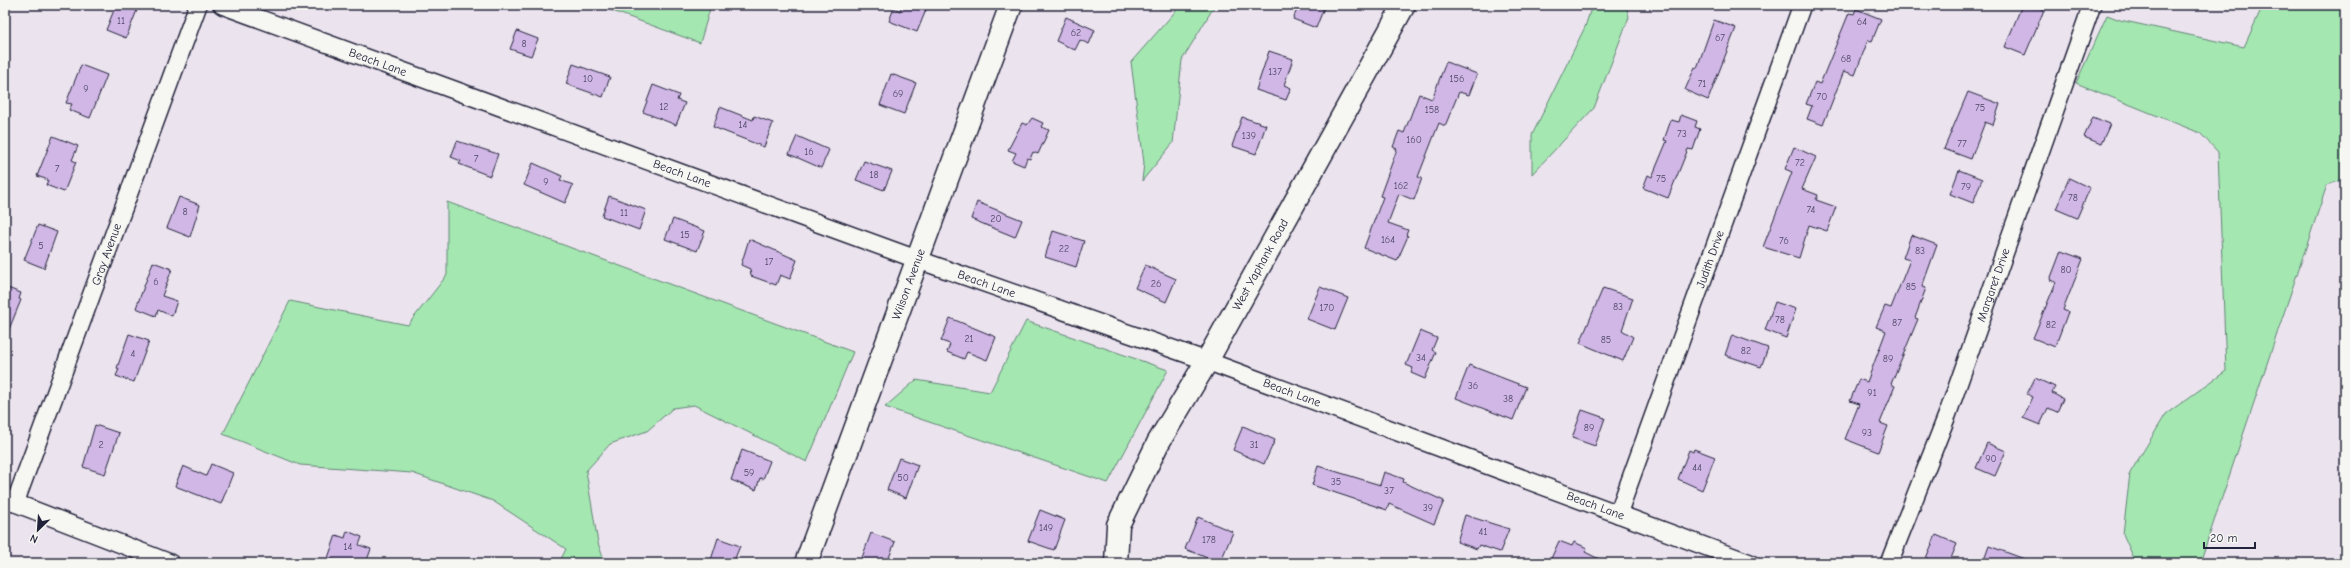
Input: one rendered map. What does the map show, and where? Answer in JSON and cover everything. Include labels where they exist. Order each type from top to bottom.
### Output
[{"type":"street","name":"Gray Avenue","points":[[10,501],[198,5]]},
{"type":"street","name":"Beach Lane","points":[[222,5],[916,259],[1207,361],[1750,563]]},
{"type":"street","name":"Wilson Avenue","points":[[806,563],[916,259],[1011,5]]},
{"type":"street","name":"West Yaphank Road","points":[[1116,563],[1118,525],[1158,443],[1207,361],[1404,5]]},
{"type":"street","name":"Judith Drive","points":[[1618,514],[1802,5]]},
{"type":"street","name":"Margaret Drive","points":[[1889,563],[1948,413],[2092,5]]},
{"type":"street","points":[[10,501],[160,561]]},
{"type":"green space","points":[[596,5],[711,5],[700,43]]},
{"type":"green space","points":[[1181,5],[1215,5],[1182,60],[1173,143],[1142,181],[1144,163],[1131,62]]},
{"type":"green space","points":[[1592,5],[1626,5],[1629,17],[1594,108],[1532,174],[1532,135],[1585,27]]},
{"type":"green space","points":[[2263,5],[2345,5],[2345,179],[2327,185],[2200,563],[2136,563],[2123,534],[2130,473],[2166,414],[2226,371],[2218,152],[2200,133],[2076,83],[2107,15],[2120,20],[2244,47]]},
{"type":"green space","points":[[447,202],[853,352],[807,462],[694,405],[673,408],[647,431],[610,444],[586,471],[598,543],[605,563],[559,563],[566,549],[493,501],[412,473],[300,465],[223,434],[290,301],[408,325],[447,275]]},
{"type":"green space","points":[[1026,321],[1168,370],[1108,483],[885,407],[916,380],[990,392]]},
{"type":"building","points":[[116,5],[139,5],[126,38],[106,30]]},
{"type":"building","points":[[902,5],[928,5],[917,32],[889,21],[894,8],[900,11]]},
{"type":"building","points":[[1299,5],[1325,5],[1316,28],[1293,19]]},
{"type":"building","points":[[2022,5],[2032,5],[2044,10],[2025,55],[2005,47]]},
{"type":"building","points":[[1856,9],[1881,19],[1872,41],[1868,40],[1855,75],[1844,71],[1823,125],[1807,119],[1812,106],[1806,104],[1815,82],[1820,84],[1849,13],[1854,14]]},
{"type":"building","points":[[1066,17],[1095,30],[1089,44],[1080,40],[1075,50],[1056,41]]},
{"type":"building","points":[[1714,20],[1736,28],[1708,100],[1685,90],[1695,67],[1697,68]]},
{"type":"building","points":[[517,31],[538,39],[531,56],[510,49]]},
{"type":"building","points":[[1269,51],[1293,59],[1284,85],[1291,88],[1286,100],[1256,90]]},
{"type":"building","points":[[1446,62],[1477,74],[1469,95],[1459,92],[1445,126],[1439,123],[1418,177],[1422,178],[1414,200],[1399,194],[1388,223],[1408,230],[1406,235],[1408,236],[1397,261],[1364,248],[1383,197],[1380,196],[1397,149],[1393,147],[1399,131],[1404,133],[1419,94],[1432,99]]},
{"type":"building","points":[[573,64],[610,77],[603,97],[566,84]]},
{"type":"building","points":[[81,65],[107,75],[90,118],[69,110],[72,104],[66,103]]},
{"type":"building","points":[[891,74],[916,83],[904,114],[880,105]]},
{"type":"building","points":[[653,85],[679,95],[677,100],[685,103],[676,125],[643,112]]},
{"type":"building","points":[[1968,92],[2000,104],[1993,125],[1985,122],[1971,159],[1944,149]]},
{"type":"building","points":[[720,107],[753,120],[754,116],[773,123],[764,147],[713,127]]},
{"type":"building","points":[[1681,115],[1697,121],[1695,127],[1700,129],[1693,150],[1688,149],[1668,198],[1643,188],[1648,175],[1652,177],[1667,141],[1664,140],[1671,120],[1679,122]]},
{"type":"building","points":[[1242,117],[1266,125],[1256,154],[1232,146]]},
{"type":"building","points":[[2093,117],[2110,124],[2101,144],[2084,137]]},
{"type":"building","points":[[1032,118],[1043,123],[1041,127],[1049,130],[1038,154],[1033,152],[1030,159],[1027,158],[1024,166],[1012,161],[1016,153],[1008,150],[1022,123],[1027,125]]},
{"type":"building","points":[[53,136],[78,146],[72,160],[76,162],[64,192],[46,185],[48,180],[37,176]]},
{"type":"building","points":[[797,136],[829,150],[821,168],[789,154]]},
{"type":"building","points":[[457,141],[498,154],[490,176],[459,164],[461,161],[451,157]]},
{"type":"building","points":[[1794,147],[1816,157],[1802,189],[1818,195],[1816,200],[1836,207],[1827,231],[1809,225],[1799,258],[1763,247],[1792,172],[1785,169]]},
{"type":"building","points":[[864,161],[892,171],[884,190],[856,180]]},
{"type":"building","points":[[533,163],[562,176],[560,180],[573,185],[565,203],[524,185]]},
{"type":"building","points":[[1959,170],[1982,179],[1973,203],[1950,194]]},
{"type":"building","points":[[2069,178],[2090,188],[2077,218],[2056,209]]},
{"type":"building","points":[[609,196],[646,210],[639,230],[602,216]]},
{"type":"building","points":[[179,197],[200,205],[190,237],[167,228]]},
{"type":"building","points":[[977,202],[1022,220],[1015,237],[971,219]]},
{"type":"building","points":[[673,219],[705,231],[697,251],[665,239]]},
{"type":"building","points":[[38,225],[57,232],[44,268],[24,260]]},
{"type":"building","points":[[1053,231],[1084,241],[1076,267],[1045,257]]},
{"type":"building","points":[[1911,235],[1937,245],[1922,287],[1926,288],[1915,318],[1918,319],[1891,384],[1895,386],[1880,423],[1888,426],[1878,452],[1845,439],[1859,404],[1850,401],[1859,379],[1867,382],[1886,331],[1876,327],[1885,306],[1891,308],[1910,260],[1903,258]]},
{"type":"building","points":[[749,239],[797,260],[790,279],[780,275],[776,285],[751,276],[750,269],[741,265]]},
{"type":"building","points":[[2061,251],[2083,259],[2063,310],[2068,312],[2055,347],[2033,338],[2056,282],[2050,280]]},
{"type":"building","points":[[153,262],[172,269],[162,296],[177,301],[172,316],[158,310],[156,316],[136,308]]},
{"type":"building","points":[[1145,265],[1176,279],[1166,302],[1135,288]]},
{"type":"building","points":[[5,287],[21,293],[19,299],[21,300],[5,339]]},
{"type":"building","points":[[1320,287],[1348,298],[1335,330],[1307,319]]},
{"type":"building","points":[[1603,288],[1633,298],[1622,330],[1633,337],[1623,361],[1580,343]]},
{"type":"building","points":[[1775,302],[1796,309],[1786,338],[1765,330]]},
{"type":"building","points":[[950,318],[996,337],[987,360],[967,352],[964,359],[947,352],[950,344],[941,341]]},
{"type":"building","points":[[1420,331],[1437,338],[1432,350],[1436,352],[1425,379],[1411,373],[1413,368],[1406,365]]},
{"type":"building","points":[[129,334],[149,341],[134,382],[116,376],[119,369],[117,368]]},
{"type":"building","points":[[1732,335],[1768,348],[1761,367],[1725,355]]},
{"type":"building","points":[[1469,365],[1526,387],[1513,420],[1456,398]]},
{"type":"building","points":[[2035,378],[2055,387],[2052,393],[2063,399],[2057,412],[2048,408],[2040,425],[2023,418],[2033,397],[2027,394]]},
{"type":"building","points":[[1582,410],[1605,418],[1595,446],[1572,438]]},
{"type":"building","points":[[95,425],[119,433],[105,474],[83,467]]},
{"type":"building","points":[[1243,426],[1275,440],[1264,464],[1233,450]]},
{"type":"building","points":[[1987,443],[2006,451],[1995,476],[1976,468]]},
{"type":"building","points":[[1694,449],[1715,457],[1702,490],[1678,479],[1689,450],[1693,452]]},
{"type":"building","points":[[742,450],[770,461],[763,479],[760,478],[756,490],[731,480]]},
{"type":"building","points":[[899,458],[918,465],[906,498],[887,490]]},
{"type":"building","points":[[211,464],[233,473],[221,504],[175,486],[183,466],[206,476]]},
{"type":"building","points":[[1318,466],[1380,485],[1384,472],[1404,479],[1403,482],[1444,501],[1434,524],[1389,504],[1387,510],[1312,485]]},
{"type":"building","points":[[1040,510],[1065,520],[1054,550],[1028,541]]},
{"type":"building","points":[[1465,515],[1509,529],[1500,552],[1479,545],[1477,549],[1457,542]]},
{"type":"building","points":[[1198,517],[1233,532],[1220,563],[1185,549]]},
{"type":"building","points":[[347,531],[362,537],[359,545],[371,549],[366,563],[343,563],[328,558],[336,535],[345,538]]},
{"type":"building","points":[[871,533],[895,542],[887,563],[860,563]]},
{"type":"building","points":[[1936,535],[1957,544],[1949,563],[1938,563],[1926,558]]},
{"type":"building","points":[[718,538],[740,546],[733,563],[710,563]]},
{"type":"building","points":[[1559,541],[1572,546],[1574,542],[1587,548],[1585,552],[1607,563],[1549,563]]},
{"type":"building","points":[[1989,546],[2030,561],[2030,563],[1983,563]]}]
